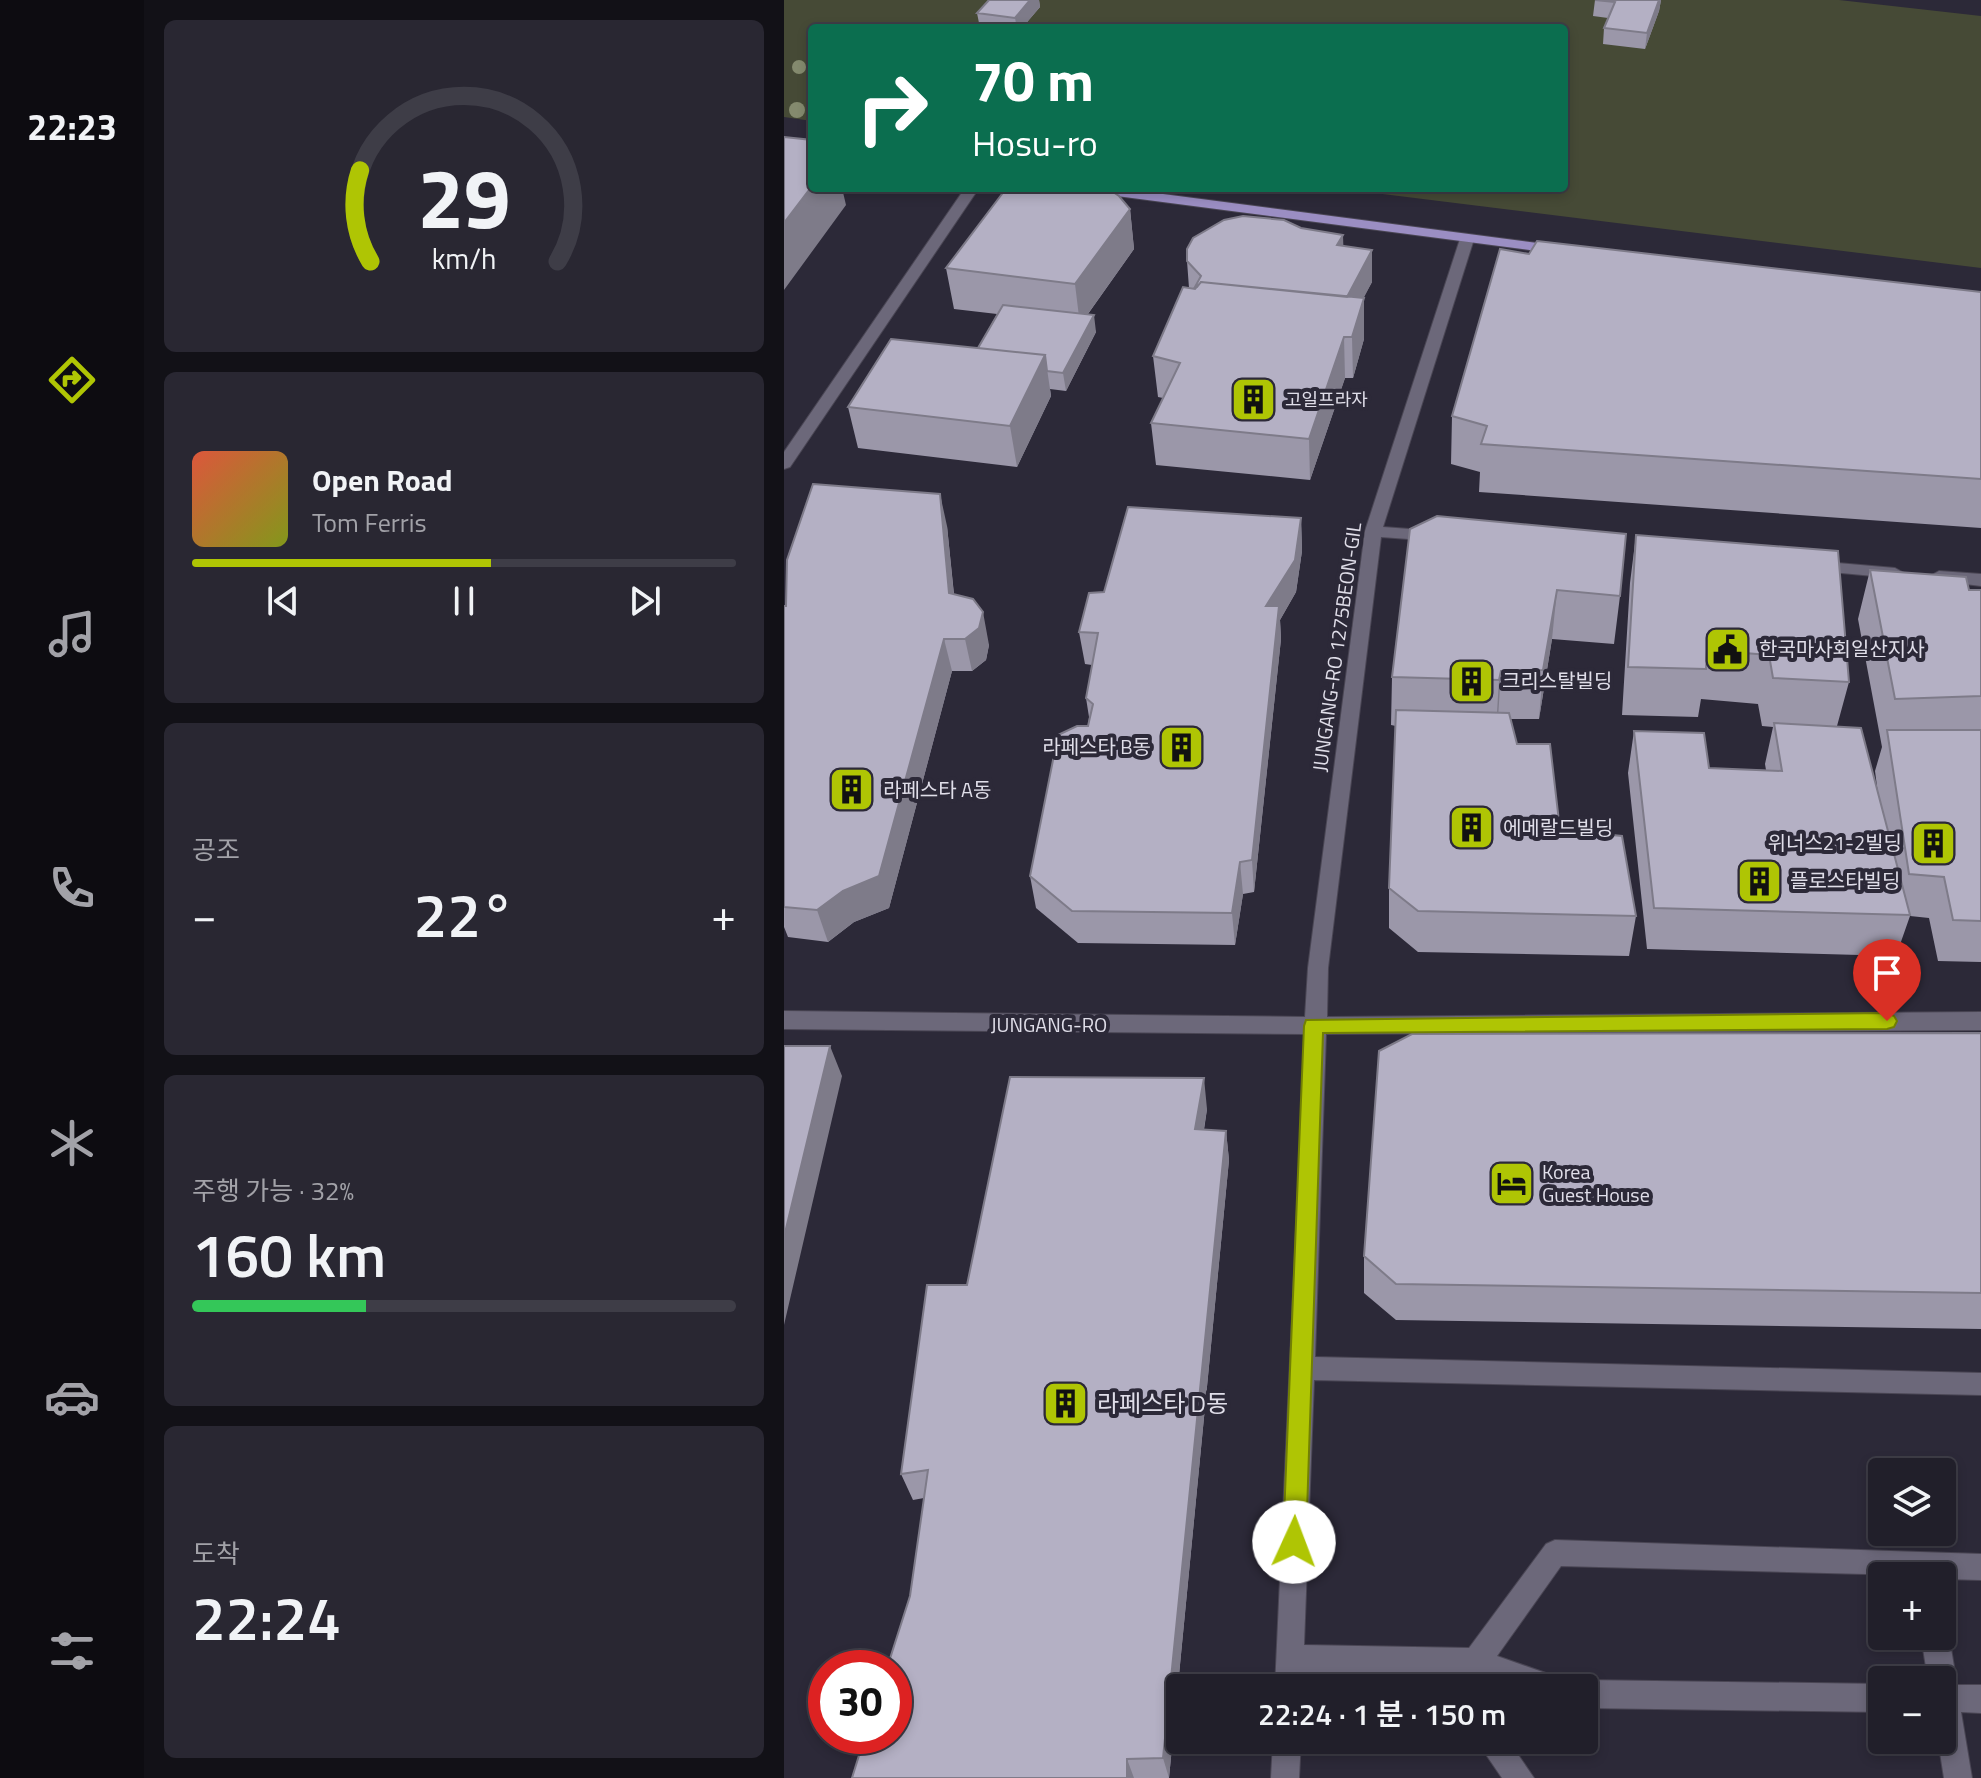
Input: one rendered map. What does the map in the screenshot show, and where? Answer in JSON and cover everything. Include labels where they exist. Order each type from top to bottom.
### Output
[{"type":"main road","points":[[1116,192],[1576,252]]},
{"type":"street","points":[[784,464],[969,192]]},
{"type":"street","name":"JUNGANG-RO 1275BEON-GIL","points":[[1289,1674],[1313,1026],[1321,936],[1373,531],[1467,239]]},
{"type":"street","points":[[1373,531],[1448,537]]},
{"type":"street","points":[[1793,565],[1981,580]]},
{"type":"street","name":"JUNGANG-RO","points":[[784,1020],[1313,1026],[1981,1021]]},
{"type":"street","points":[[1301,1368],[1981,1384]]},
{"type":"street","points":[[1476,1662],[1555,1553],[1868,1568]]},
{"type":"street","points":[[1956,1569],[1981,1567]]},
{"type":"street","points":[[1290,1658],[1346,1662],[1476,1662],[1510,1674]]},
{"type":"street","points":[[1598,1694],[1868,1698]]},
{"type":"street","points":[[1956,1698],[1981,1699]]},
{"type":"street","points":[[1285,1778],[1286,1754]]},
{"type":"street","points":[[1501,1754],[1520,1778]]},
{"type":"street","points":[[1954,1754],[1958,1778]]},
{"type":"green space","points":[[784,0],[1839,0],[1981,16],[1981,268],[1366,192],[1568,192],[1568,24],[808,24],[808,120],[784,117]]},
{"type":"building","points":[[989,0],[1030,0],[1015,18],[977,13]]},
{"type":"building","points":[[1595,0],[1659,0],[1647,33],[1604,28],[1615,2]]},
{"type":"building","points":[[784,137],[808,140],[808,191],[784,223]]},
{"type":"building","points":[[1003,192],[1113,192],[1130,209],[1075,284],[946,268]]},
{"type":"building","points":[[1243,216],[1284,220],[1301,228],[1343,235],[1337,245],[1372,250],[1347,297],[1201,282],[1195,287],[1201,276],[1187,261],[1187,249],[1193,238],[1224,220]]},
{"type":"building","points":[[1537,241],[1981,292],[1981,479],[1481,444],[1487,426],[1452,416],[1500,249],[1529,254]]},
{"type":"building","name":"고일프라자","points":[[1201,282],[1364,298],[1352,337],[1344,337],[1309,439],[1151,423],[1180,363],[1153,356],[1183,287],[1195,289]]},
{"type":"building","points":[[1003,305],[1094,315],[1063,373],[1047,371],[1045,355],[978,348]]},
{"type":"building","points":[[891,339],[1045,355],[1010,426],[848,407]]},
{"type":"building","name":"라페스타 A동","points":[[813,484],[940,494],[949,593],[973,599],[983,612],[979,628],[965,639],[944,639],[879,876],[843,891],[817,910],[784,907],[784,606],[787,560]]},
{"type":"building","name":"라페스타 B동","points":[[1128,507],[1301,518],[1295,560],[1266,606],[1279,606],[1252,860],[1240,862],[1232,913],[1072,911],[1030,876],[1058,735],[1077,726],[1088,726],[1093,704],[1086,698],[1098,633],[1079,632],[1089,593],[1104,592]]},
{"type":"building","name":"크리스탈빌딩","points":[[1437,516],[1626,534],[1620,596],[1557,590],[1543,670],[1501,671],[1499,680],[1392,677],[1410,529]]},
{"type":"building","points":[[1636,535],[1838,551],[1849,682],[1773,678],[1769,655],[1707,650],[1706,669],[1628,667]]},
{"type":"building","points":[[1870,570],[1966,577],[1969,590],[1981,590],[1981,696],[1895,699]]},
{"type":"building","name":"에메랄드빌딩","points":[[1396,710],[1509,713],[1517,744],[1550,744],[1560,830],[1622,836],[1636,916],[1418,911],[1389,888]]},
{"type":"building","name":"플로스타빌딩","points":[[1774,723],[1861,728],[1910,915],[1654,908],[1634,731],[1704,733],[1709,768],[1782,771]]},
{"type":"building","name":"위너스21-2빌딩","points":[[1887,730],[1981,730],[1981,921],[1953,920],[1944,877],[1909,874]]},
{"type":"building","points":[[1981,1033],[1981,1293],[1396,1284],[1364,1256],[1379,1051],[1412,1034]]},
{"type":"building","points":[[784,1046],[830,1046],[784,1237]]},
{"type":"building","name":"라페스타 D동","points":[[1010,1077],[1204,1078],[1195,1129],[1226,1131],[1171,1674],[1166,1674],[1163,1758],[1127,1759],[1127,1778],[852,1778],[859,1754],[912,1754],[912,1650],[893,1650],[910,1596],[928,1470],[901,1474],[927,1285],[967,1285]]},
{"type":"place","name":"고일프라자","points":[[1254,400]]},
{"type":"place","name":"한국마사회일산지사","points":[[1728,649]]},
{"type":"place","name":"크리스탈빌딩","points":[[1471,681]]},
{"type":"place","name":"라페스타 B동","points":[[1182,747]]},
{"type":"place","name":"라페스타 A동","points":[[852,790]]},
{"type":"place","name":"에메랄드빌딩","points":[[1472,828]]},
{"type":"place","name":"위너스21-2빌딩","points":[[1933,843]]},
{"type":"place","name":"플로스타빌딩","points":[[1759,881]]},
{"type":"place","name":"Korea Guest House","points":[[1511,1183]]},
{"type":"place","name":"라페스타 D동","points":[[1066,1404]]},
{"type":"route","points":[[1294,1542],[1313,1026],[1887,1021]]}]
